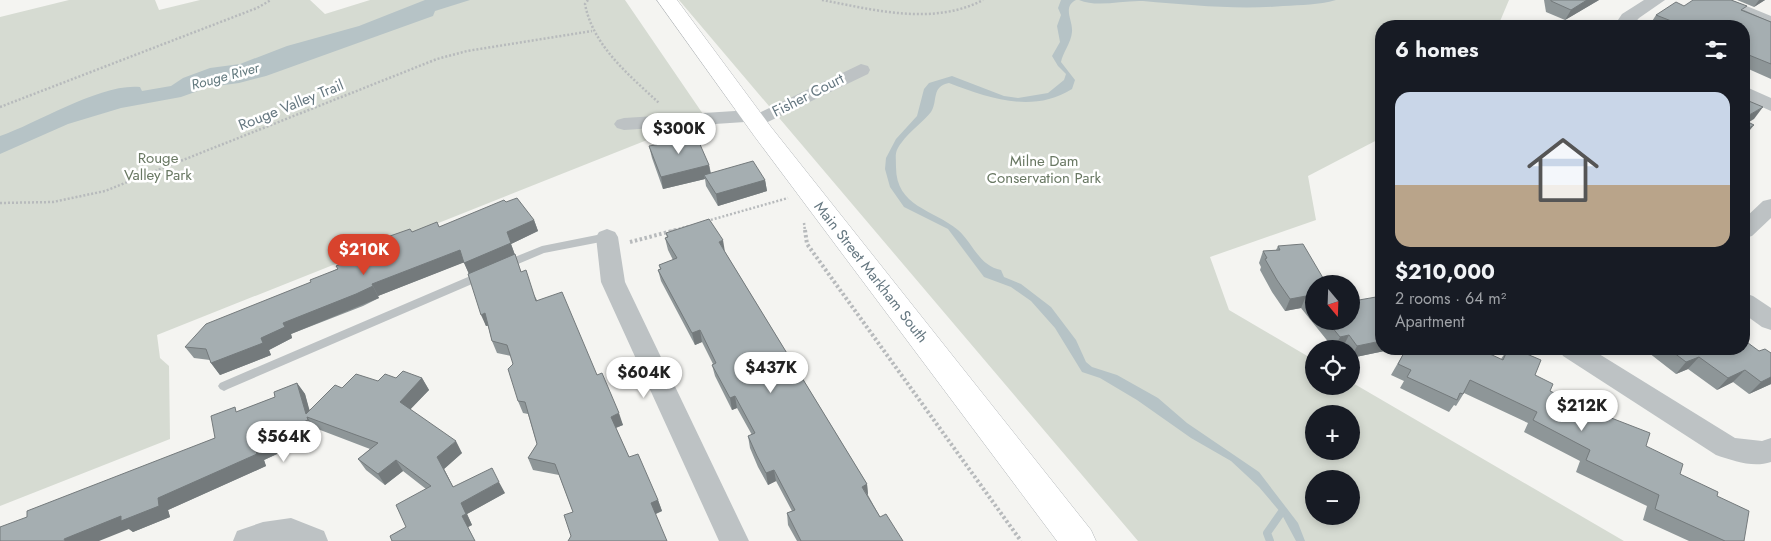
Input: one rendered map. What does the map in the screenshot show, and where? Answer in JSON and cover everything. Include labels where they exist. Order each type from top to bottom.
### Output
[{"type":"main road","name":"Main Street Markham South","points":[[667,0],[753,119],[1078,541]]},
{"type":"street","points":[[1626,20],[1637,11],[1657,0]]},
{"type":"street","points":[[1717,0],[1771,22]]},
{"type":"street","name":"Fisher Court","points":[[753,119],[861,70]]},
{"type":"street","points":[[1750,95],[1771,105]]},
{"type":"street","points":[[624,124],[753,119]]},
{"type":"street","points":[[1750,225],[1771,206]]},
{"type":"street","points":[[609,242],[609,264],[613,282],[734,541]]},
{"type":"street","points":[[1750,306],[1771,320]]},
{"type":"street","points":[[1581,355],[1687,424],[1726,447],[1739,451],[1762,453],[1771,450]]},
{"type":"street","points":[[248,541],[263,536],[291,532],[313,541]]},
{"type":"lane","points":[[224,386],[542,250],[609,242]]},
{"type":"path","points":[[0,107],[257,8],[271,0]]},
{"type":"path","points":[[588,0],[585,4],[586,13],[592,31],[632,79],[678,121]]},
{"type":"path","points":[[822,0],[885,12],[913,13],[940,13],[965,10],[983,0]]},
{"type":"path","name":"Rouge Valley Trail","points":[[0,203],[27,205],[67,200],[105,191],[437,59],[467,51],[592,31]]},
{"type":"path","points":[[704,222],[788,198]]},
{"type":"path","points":[[804,220],[808,244],[1021,541]]},
{"type":"path","points":[[609,242],[695,224]]},
{"type":"green space","name":"Rouge Valley Park","points":[[69,0],[155,0],[159,10],[200,0],[310,0],[325,14],[370,0],[625,0],[705,117],[157,335],[160,358],[169,366],[170,439],[0,506],[0,17]]},
{"type":"green space","name":"Milne Dam Conservation Park","points":[[679,0],[1509,0],[1501,20],[1375,20],[1375,141],[1308,176],[1316,220],[1210,257],[1229,310],[1305,355],[1305,395],[1360,395],[1360,387],[1624,541],[1138,541]]},
{"type":"water","name":"Rouge River","points":[[425,0],[470,0],[435,11],[433,16],[266,76],[239,83],[209,87],[181,97],[121,108],[68,124],[0,154],[0,136],[89,97],[124,87],[140,87],[142,91],[171,86],[183,78],[210,68],[240,64],[287,46],[359,26]]},
{"type":"water","points":[[1061,0],[1076,0],[1072,3],[1069,10],[1072,32],[1061,62],[1075,80],[1072,89],[1057,97],[1042,101],[1026,102],[995,98],[949,83],[943,85],[937,91],[931,112],[899,145],[896,167],[902,191],[918,206],[958,230],[987,264],[1001,270],[1004,277],[1021,284],[1051,307],[1076,340],[1086,362],[1092,367],[1117,375],[1158,398],[1187,423],[1259,472],[1298,523],[1305,541],[1296,541],[1281,513],[1259,487],[1231,461],[1191,438],[1137,400],[1100,378],[1082,372],[1055,328],[1031,301],[1011,287],[984,277],[948,229],[904,207],[890,187],[885,169],[886,158],[896,139],[917,116],[924,89],[929,83],[952,76],[1004,96],[1018,98],[1048,93],[1064,80],[1066,74],[1052,56],[1060,42],[1057,26],[1061,15],[1058,8]]},
{"type":"water","points":[[1079,0],[1336,0],[1323,3],[1248,7],[1143,1],[1102,4]]},
{"type":"building","points":[[1551,0],[1587,0],[1571,10]]},
{"type":"building","points":[[1693,0],[1731,0],[1747,6],[1741,10],[1771,22],[1771,64],[1750,55],[1750,20],[1669,20],[1656,15],[1676,2],[1684,6]]},
{"type":"building","points":[[1750,102],[1763,107],[1750,115]]},
{"type":"building","points":[[695,133],[709,165],[661,177],[649,146],[661,144],[660,140]]},
{"type":"building","points":[[753,161],[765,180],[716,194],[704,175]]},
{"type":"building","points":[[517,198],[534,220],[507,232],[511,243],[464,263],[460,250],[372,284],[373,286],[356,294],[283,323],[285,327],[261,338],[263,343],[211,363],[206,349],[185,347],[206,324],[311,282],[310,280],[338,269],[336,266],[368,253],[367,250],[393,240],[390,236],[410,229],[412,232],[437,222],[439,227],[504,200],[506,202]]},
{"type":"building","points":[[709,219],[723,240],[719,242],[867,484],[862,487],[880,517],[886,514],[903,541],[801,541],[787,513],[795,510],[774,470],[766,473],[748,436],[755,433],[735,396],[730,398],[712,365],[716,363],[700,330],[692,333],[658,270],[661,269],[659,265],[677,258],[665,238],[668,237],[666,233]]},
{"type":"building","points":[[1303,244],[1321,275],[1305,275],[1305,296],[1290,299],[1265,259],[1267,258],[1263,251],[1280,250],[1278,246]]},
{"type":"building","points":[[515,254],[521,272],[526,270],[536,301],[562,292],[597,375],[602,373],[619,413],[611,417],[629,457],[638,454],[658,500],[651,503],[667,541],[568,541],[571,536],[564,515],[573,512],[555,464],[528,458],[537,444],[525,402],[518,401],[508,369],[513,364],[507,345],[492,341],[485,313],[481,315],[468,274]]},
{"type":"building","points":[[1375,297],[1375,342],[1360,345],[1360,340],[1353,340],[1349,335],[1340,337],[1334,330],[1360,330],[1360,300]]},
{"type":"building","points":[[1750,344],[1759,351],[1765,349],[1771,353],[1771,377],[1761,382],[1745,370],[1728,378],[1699,357],[1686,362],[1677,355],[1750,355]]},
{"type":"building","points":[[1403,355],[1492,355],[1503,360],[1505,355],[1529,355],[1541,360],[1535,375],[1553,384],[1550,391],[1588,409],[1650,433],[1646,446],[1683,464],[1680,474],[1718,492],[1717,496],[1749,511],[1744,541],[1725,541],[1655,509],[1659,495],[1586,460],[1590,450],[1533,420],[1537,412],[1470,380],[1463,394],[1460,393],[1457,400],[1407,377],[1411,370],[1398,364]]},
{"type":"building","points":[[403,371],[422,378],[400,402],[456,441],[437,457],[453,487],[492,468],[499,482],[461,503],[466,514],[462,516],[475,541],[392,541],[390,536],[406,527],[396,505],[431,486],[396,460],[378,474],[358,459],[378,443],[307,417],[308,420],[267,437],[269,442],[255,448],[257,454],[158,498],[159,506],[121,521],[121,516],[64,539],[65,541],[0,541],[0,527],[27,517],[27,511],[215,438],[211,416],[235,407],[236,412],[275,397],[274,392],[297,383],[306,414],[335,385],[342,388],[356,374],[378,381],[385,374],[396,378]]},
{"type":"waterway","points":[[1270,541],[1267,533],[1281,513]]}]
